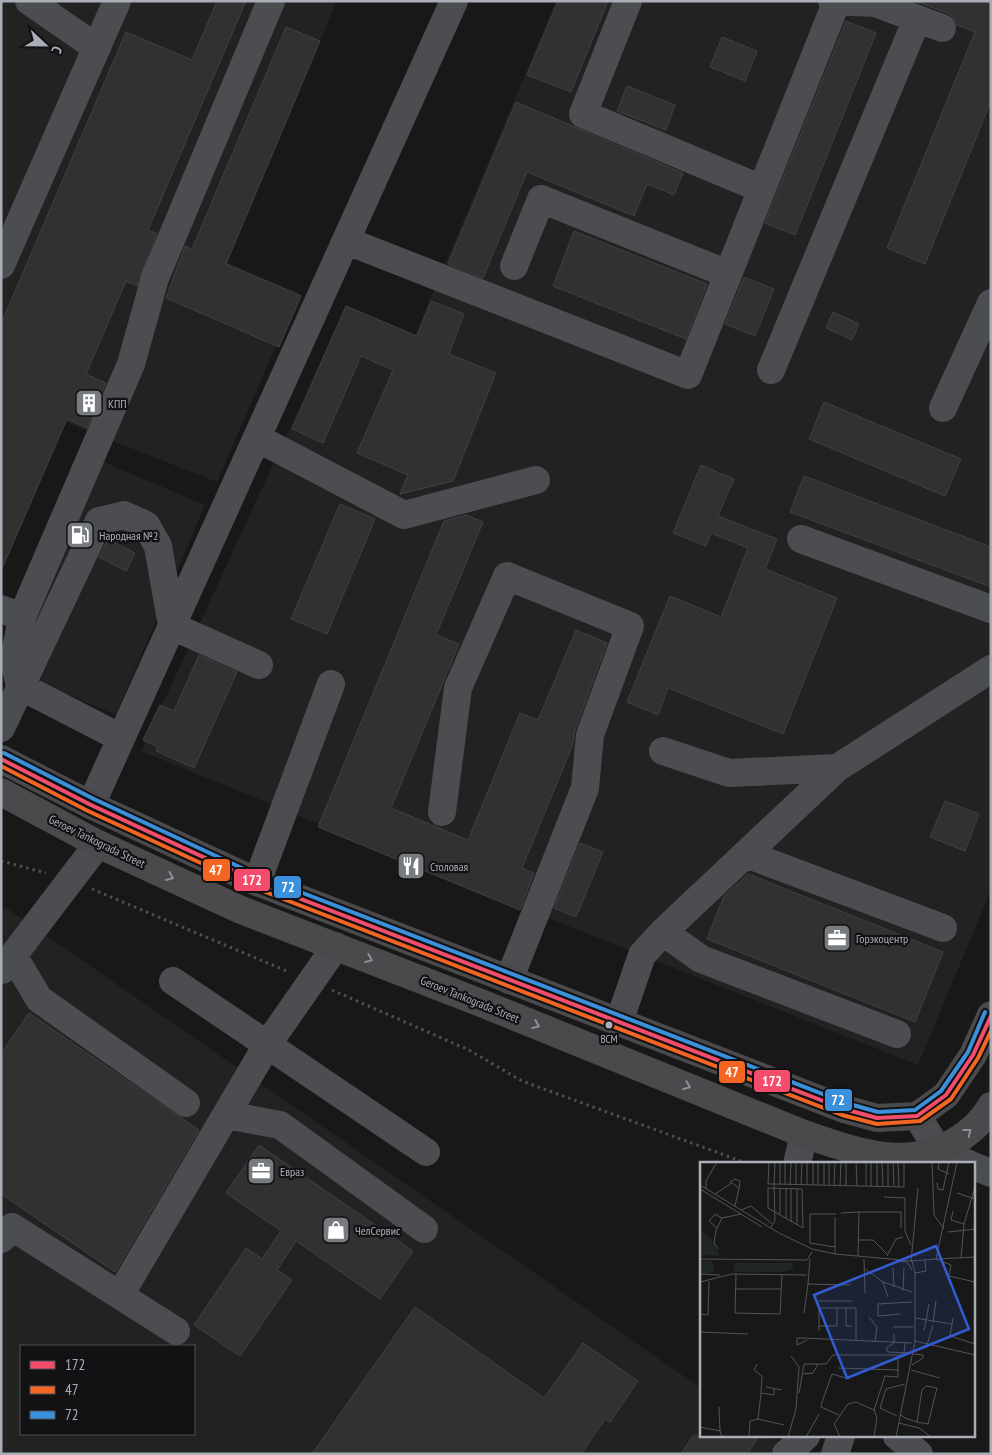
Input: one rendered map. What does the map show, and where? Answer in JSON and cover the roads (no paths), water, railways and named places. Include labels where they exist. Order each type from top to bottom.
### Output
[{"type":"main road","points":[[1,759],[90,805],[257,882],[844,1109],[877,1118],[917,1116],[946,1095],[973,1055],[991,1015]]},
{"type":"main road","name":"Geroev Tankograda Street","points":[[1,792],[98,844],[241,910],[336,946],[804,1134],[858,1152],[905,1158],[937,1157]]},
{"type":"main road","points":[[937,1157],[969,1132],[991,1106]]},
{"type":"street","points":[[29,1],[97,48]]},
{"type":"street","points":[[1,265],[117,1]]},
{"type":"street","points":[[121,738],[20,686],[14,661],[12,613],[131,364],[155,278],[271,1]]},
{"type":"street","points":[[90,805],[454,1]]},
{"type":"street","points":[[628,1],[583,114],[762,189]]},
{"type":"street","points":[[346,241],[688,374],[834,2],[875,3],[929,24],[771,370]]},
{"type":"street","points":[[514,266],[541,199],[728,274]]},
{"type":"street","points":[[943,408],[991,303]]},
{"type":"street","points":[[257,438],[404,515],[536,480]]},
{"type":"street","points":[[1,728],[99,521],[124,515],[146,525],[158,546],[172,626]]},
{"type":"street","points":[[801,539],[991,609]]},
{"type":"street","points":[[442,812],[458,688],[507,576],[630,626],[590,735],[585,788],[509,980]]},
{"type":"street","points":[[172,626],[259,666]]},
{"type":"street","points":[[619,1022],[642,956],[663,932],[838,768],[991,669]]},
{"type":"street","points":[[257,882],[331,684]]},
{"type":"street","points":[[663,751],[729,773],[838,768]]},
{"type":"street","points":[[98,844],[7,963],[39,999],[186,1103]]},
{"type":"street","points":[[746,854],[943,928]]},
{"type":"street","points":[[663,932],[701,959],[897,1034]]},
{"type":"street","points":[[120,1295],[267,1045],[336,946]]},
{"type":"street","points":[[173,980],[426,1152]]},
{"type":"street","points":[[226,1115],[280,1125],[424,1228]]},
{"type":"street","points":[[917,1116],[937,1157],[960,1162]]},
{"type":"street","points":[[797,1162],[804,1134]]},
{"type":"street","points":[[974,1166],[991,1173]]},
{"type":"street","points":[[1,1239],[12,1226],[176,1331]]},
{"type":"street","points":[[786,1454],[804,1438]]},
{"type":"street","points":[[835,1454],[840,1438]]},
{"type":"street","points":[[899,1438],[919,1454]]},
{"type":"place","name":"КПП","points":[[89,403]]},
{"type":"place","name":"Народная №2","points":[[80,535]]},
{"type":"place","name":"Столовая","points":[[411,866]]},
{"type":"place","name":"Горэкоцентр","points":[[837,938]]},
{"type":"place","name":"ВСМ","points":[[609,1025]]},
{"type":"place","name":"Евраз","points":[[261,1171]]},
{"type":"place","name":"ЧелСервис","points":[[336,1230]]}]
